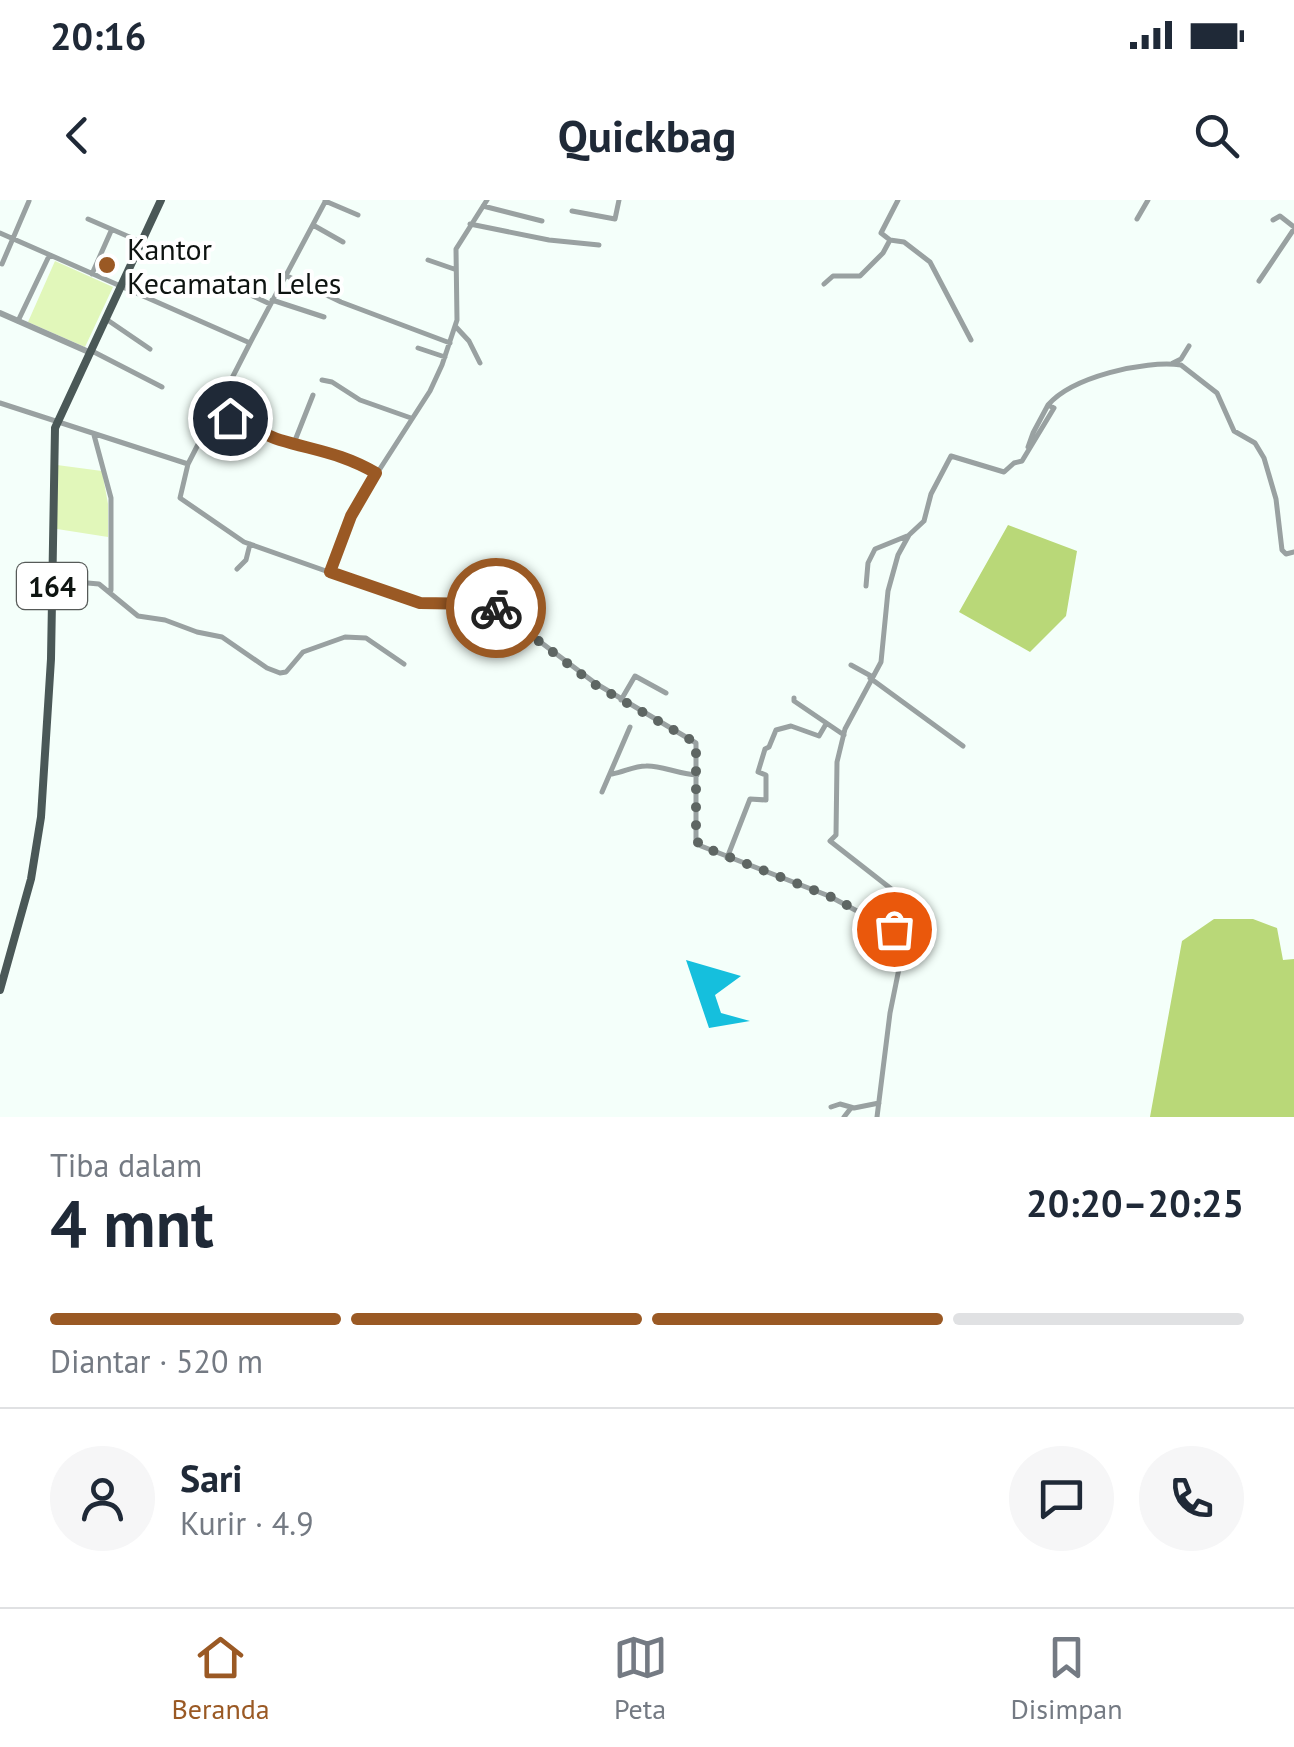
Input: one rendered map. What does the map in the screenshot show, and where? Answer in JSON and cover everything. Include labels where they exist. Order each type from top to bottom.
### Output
[{"type":"main road","name":"164","points":[[0,990],[32,880],[41,817],[52,659],[56,423],[162,200]]},
{"type":"street","points":[[2,264],[29,200]]},
{"type":"street","points":[[358,215],[326,200],[188,464],[180,498],[250,544],[330,572],[420,603],[494,607],[620,700],[696,743],[696,840],[710,852],[829,896],[894,929],[904,939],[890,1013],[878,1117]]},
{"type":"street","points":[[572,210],[615,219],[619,200]]},
{"type":"street","points":[[898,200],[881,234],[904,242],[930,262],[972,340]]},
{"type":"street","points":[[1137,220],[1148,200]]},
{"type":"street","points":[[330,572],[351,516],[430,391],[445,357],[456,327],[456,248],[470,224],[485,203],[542,221]]},
{"type":"street","points":[[1260,281],[1294,228],[1280,216],[1273,220]]},
{"type":"street","points":[[88,220],[142,242]]},
{"type":"street","points":[[470,224],[549,240],[600,244]]},
{"type":"street","points":[[313,225],[343,242]]},
{"type":"street","points":[[92,274],[112,230]]},
{"type":"street","points":[[0,233],[250,343]]},
{"type":"street","points":[[824,284],[833,276],[860,276],[874,258],[883,254],[890,240]]},
{"type":"street","points":[[18,321],[50,255]]},
{"type":"street","points":[[428,260],[454,269]]},
{"type":"street","points":[[285,275],[341,302],[450,343]]},
{"type":"street","points":[[225,283],[271,302],[324,317]]},
{"type":"street","points":[[0,313],[162,387]]},
{"type":"street","points":[[106,319],[150,349]]},
{"type":"street","points":[[456,327],[469,341],[480,363]]},
{"type":"street","points":[[894,929],[899,895],[830,841],[836,835],[837,762],[844,736],[882,654],[890,582],[898,555],[910,534],[924,521],[931,494],[951,456],[1004,472],[1026,456],[1054,408],[1048,405],[1058,393],[1111,372],[1171,364],[1181,360],[1189,346]]},
{"type":"street","points":[[418,348],[445,357]]},
{"type":"street","points":[[1171,364],[1189,369],[1204,386],[1217,393],[1234,431],[1254,444],[1264,458],[1276,499],[1282,550],[1286,554],[1294,552]]},
{"type":"street","points":[[322,380],[360,400],[411,418]]},
{"type":"street","points":[[294,443],[313,395]]},
{"type":"street","points":[[0,403],[188,464]]},
{"type":"street","points":[[214,412],[294,443],[331,451],[376,473]]},
{"type":"street","points":[[94,436],[112,498],[111,593]]},
{"type":"street","points":[[866,586],[874,548],[910,534]]},
{"type":"street","points":[[237,569],[246,560],[250,544]]},
{"type":"street","points":[[52,580],[99,584],[138,616],[222,636],[280,673],[286,672],[302,652],[345,637],[366,638],[404,664]]},
{"type":"street","points":[[851,665],[963,746]]},
{"type":"street","points":[[620,700],[635,676],[666,692]]},
{"type":"street","points":[[794,698],[844,736]]},
{"type":"street","points":[[727,858],[750,798],[766,800],[766,775],[758,772],[776,730],[791,726],[819,736],[826,724]]},
{"type":"street","points":[[602,792],[630,727]]},
{"type":"street","points":[[612,774],[656,766],[675,774],[697,774]]},
{"type":"street","points":[[831,1107],[879,1103]]},
{"type":"street","points":[[844,1117],[851,1108]]},
{"type":"green space","points":[[55,261],[113,287],[85,347],[28,322]]},
{"type":"green space","points":[[57,465],[102,471],[108,537],[57,529]]},
{"type":"green space","points":[[1008,525],[1077,551],[1066,616],[1030,652],[959,612]]},
{"type":"green space","points":[[1214,919],[1253,919],[1277,928],[1283,960],[1294,959],[1294,1117],[1150,1117],[1182,941]]},
{"type":"water","points":[[686,960],[741,976],[715,995],[721,1013],[750,1021],[709,1028]]},
{"type":"way so far","points":[[496,608],[594,684],[696,743],[694,817],[696,840],[701,846],[829,896],[894,929]]},
{"type":"place","name":"Kantor Kecamatan Leles","points":[[107,265]]},
{"type":"route","points":[[230,418],[284,441],[331,451],[376,473],[351,516],[330,572],[420,603],[481,604],[496,608]]}]
